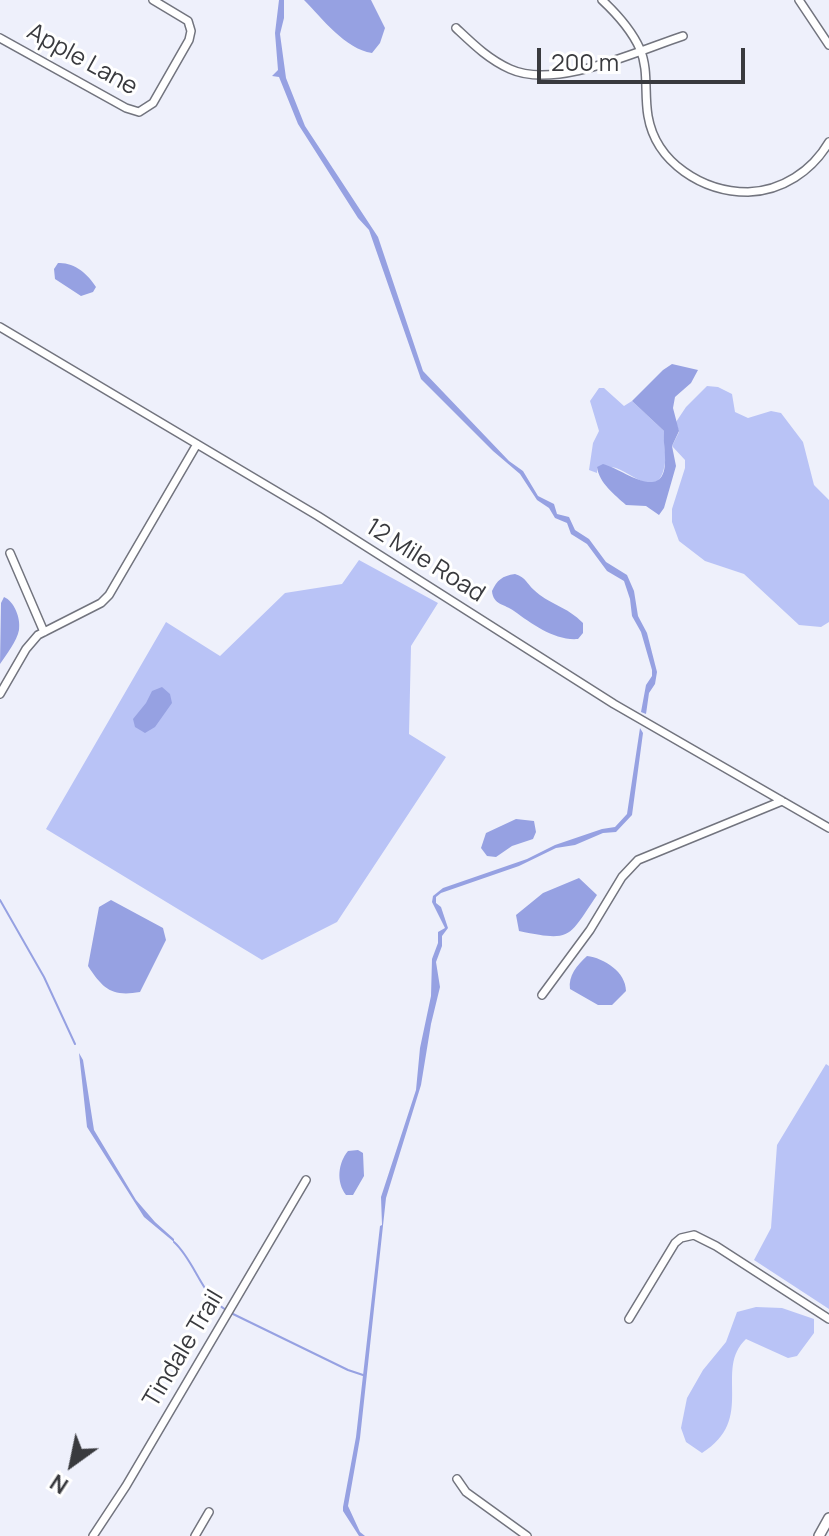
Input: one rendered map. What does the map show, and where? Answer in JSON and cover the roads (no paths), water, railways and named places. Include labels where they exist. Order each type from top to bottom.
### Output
[{"type":"street","name":"Apple Lane","points":[[0,38],[126,108],[143,112],[153,103],[191,35],[188,21],[153,0]]},
{"type":"street","points":[[602,0],[624,22],[640,50],[654,135],[678,167],[703,183],[739,192],[779,186],[810,166],[829,142]]},
{"type":"street","points":[[799,0],[829,45]]},
{"type":"street","points":[[456,28],[482,53],[513,71],[549,75],[595,67],[683,36]]},
{"type":"street","name":"12 Mile Road","points":[[0,327],[318,516],[614,704],[829,828]]},
{"type":"street","points":[[0,694],[26,649],[38,635],[101,603],[109,595],[197,444]]},
{"type":"street","points":[[10,553],[44,632]]},
{"type":"street","points":[[542,995],[590,930],[622,877],[638,860],[782,801]]},
{"type":"street","name":"Tindale Trail","points":[[93,1536],[133,1475],[306,1180]]},
{"type":"street","points":[[629,1319],[675,1243],[694,1235],[829,1319]]},
{"type":"street","points":[[457,1479],[466,1492],[527,1536]]},
{"type":"street","points":[[195,1536],[209,1512]]},
{"type":"street","points":[[819,1536],[829,1518]]},
{"type":"waterway","points":[[0,900],[44,977],[75,1044]]},
{"type":"waterway","points":[[174,1242],[210,1296],[226,1310]]},
{"type":"waterway","points":[[231,1313],[363,1375]]}]
